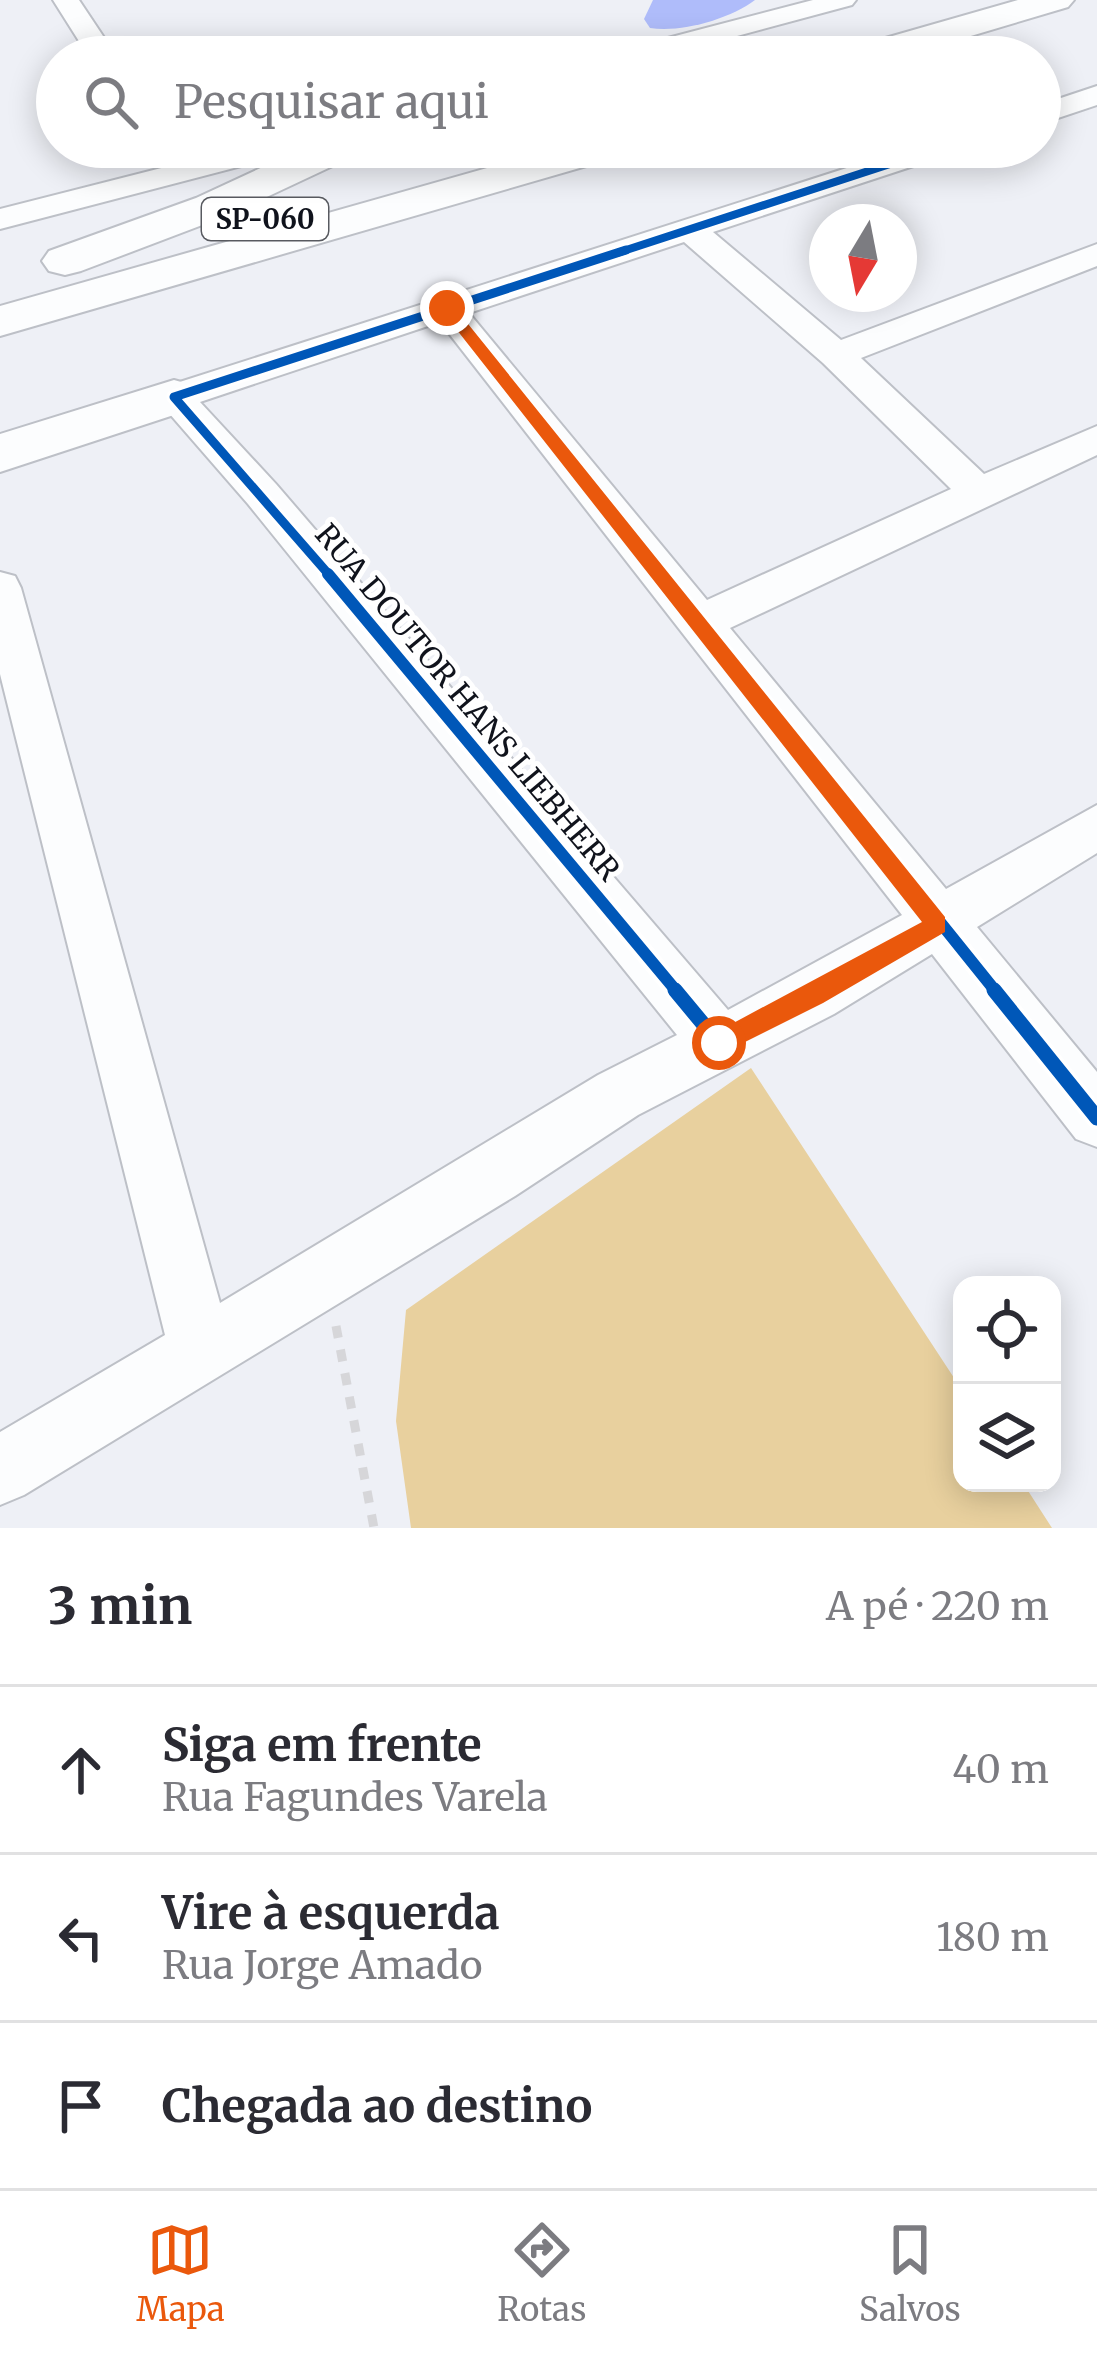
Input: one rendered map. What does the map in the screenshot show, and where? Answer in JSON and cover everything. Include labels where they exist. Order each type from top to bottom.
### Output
[{"type":"highway","points":[[932,36],[1056,0]]},
{"type":"highway","points":[[1011,36],[1089,18]]},
{"type":"highway","points":[[1025,36],[1089,18]]},
{"type":"highway","points":[[0,288],[211,207],[294,168]]},
{"type":"highway","name":"SP-060","points":[[0,288],[451,168]]},
{"type":"highway","name":"SP-060","points":[[0,321],[533,168]]},
{"type":"highway","points":[[0,453],[173,398]]},
{"type":"street","points":[[66,0],[89,36]]},
{"type":"street","points":[[707,36],[843,0]]},
{"type":"street","points":[[1061,109],[1094,100]]},
{"type":"street","points":[[0,219],[142,168]]},
{"type":"street","points":[[173,398],[877,168]]},
{"type":"street","points":[[689,229],[836,355],[978,492]]},
{"type":"street","points":[[836,355],[1097,254]]},
{"type":"street","points":[[447,308],[937,925],[1097,1118]]},
{"type":"street","name":"RUA DOUTOR HANS LIEBHERR","points":[[173,398],[262,494],[719,1043]]},
{"type":"street","points":[[698,623],[1097,439]]},
{"type":"street","points":[[0,588],[20,746],[162,1204],[201,1351]]},
{"type":"street","points":[[0,1471],[326,1277],[618,1095],[815,995],[1097,827]]},
{"type":"path","points":[[326,1277],[374,1528]]},
{"type":"shaded area","points":[[751,1068],[953,1376],[953,1492],[1029,1492],[1052,1528],[411,1528],[396,1421],[406,1310]]},
{"type":"water","points":[[653,0],[755,0],[705,23],[662,29],[650,28],[644,19]]},
{"type":"cycle path","points":[[719,1043],[262,494],[174,397],[877,168]]},
{"type":"cycle path","points":[[447,308],[1097,1118]]},
{"type":"route","points":[[447,308],[937,925],[719,1043]]}]
